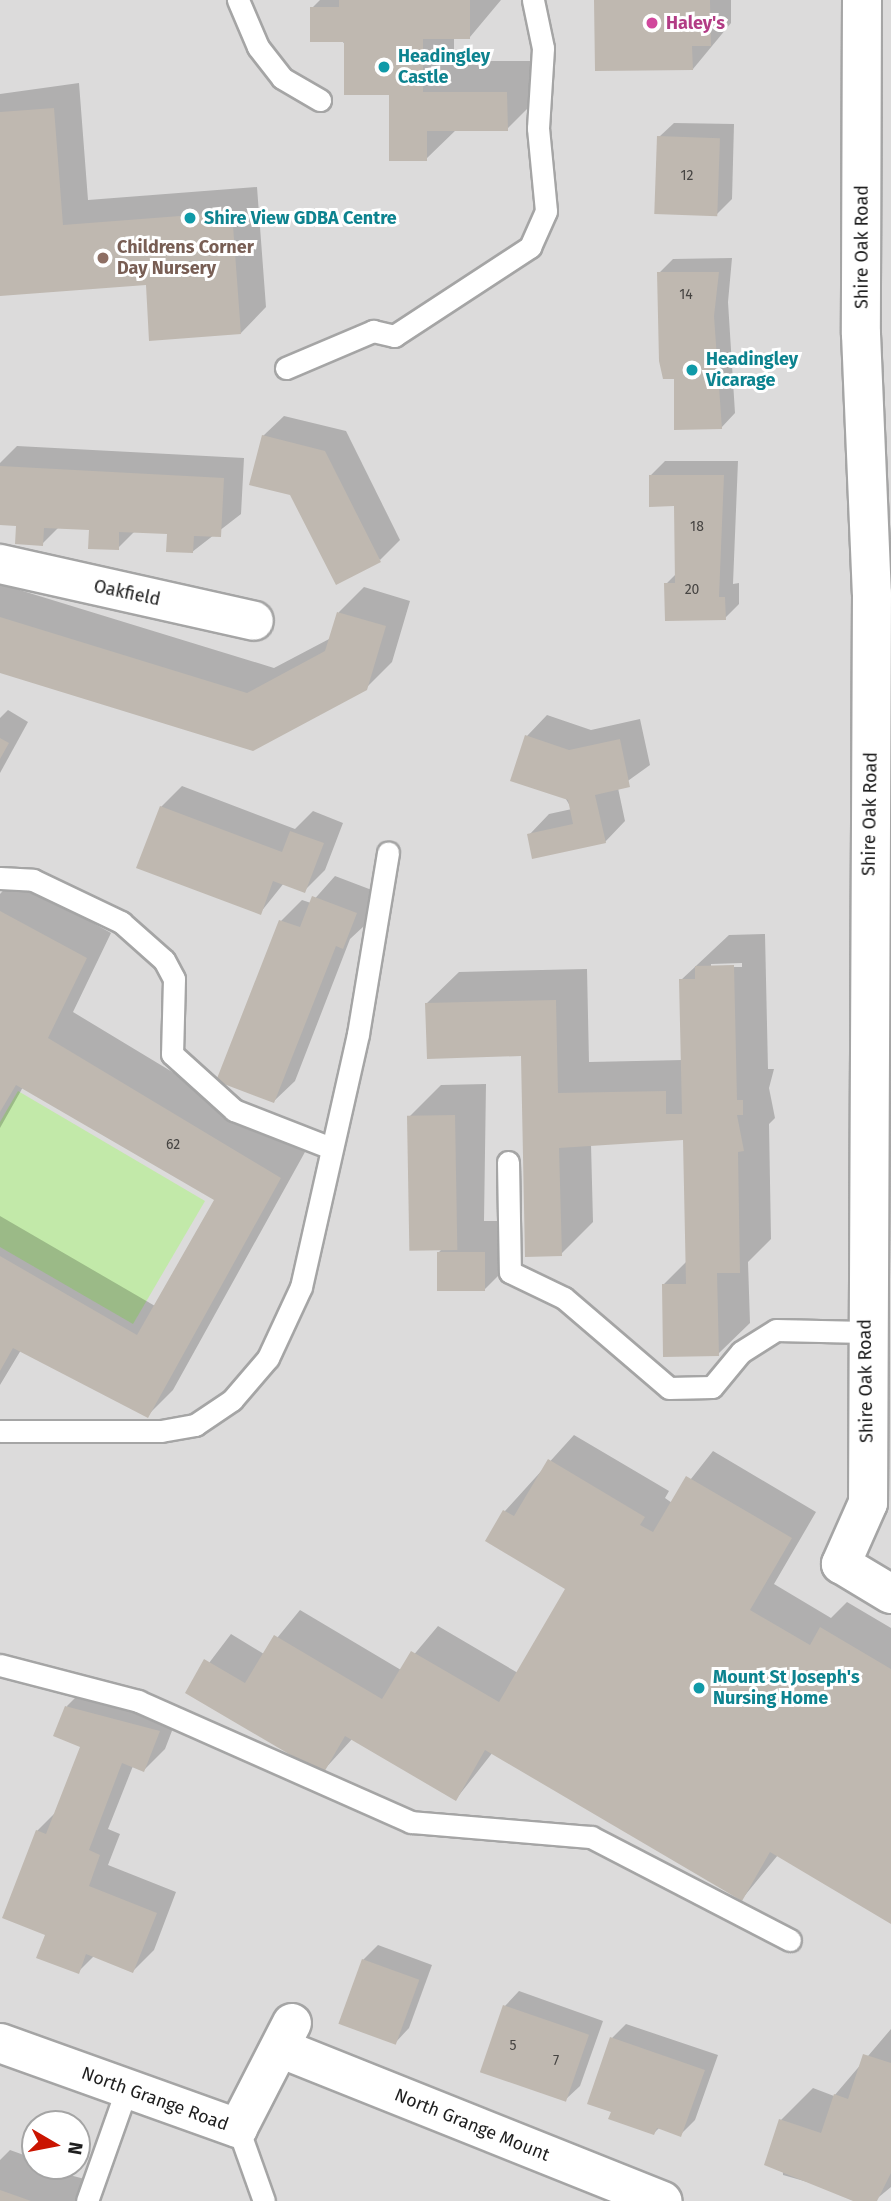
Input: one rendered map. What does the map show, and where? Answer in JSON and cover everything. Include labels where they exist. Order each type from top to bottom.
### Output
[{"type":"street","name":"Shire Oak Road","points":[[862,0],[861,334],[881,595],[865,1332],[868,1503],[841,1564],[891,1594]]},
{"type":"street","name":"Oakfield","points":[[0,565],[254,621]]},
{"type":"street","name":"North Grange Road","points":[[0,2043],[238,2128],[286,2036]]},
{"type":"street","name":"North Grange Mount","points":[[286,2036],[663,2201]]},
{"type":"lane","points":[[238,0],[258,47],[282,78],[320,100]]},
{"type":"lane","points":[[286,368],[373,331],[394,336],[530,247],[546,202],[538,128],[543,48],[533,0]]},
{"type":"lane","points":[[0,1432],[161,1431],[195,1425],[232,1400],[257,1373],[288,1324],[358,1034],[388,852]]},
{"type":"lane","points":[[0,878],[33,880],[121,922],[164,960],[174,979],[168,1031],[172,1054],[234,1110],[331,1148]]},
{"type":"lane","points":[[508,1162],[510,1272],[564,1298],[669,1388],[712,1387],[741,1352],[776,1329],[865,1332]]},
{"type":"lane","points":[[0,1665],[138,1701],[411,1822],[592,1837],[790,1940]]},
{"type":"lane","points":[[87,2201],[127,2088]]},
{"type":"lane","points":[[238,2128],[264,2201]]},
{"type":"shaded area","points":[[0,0],[891,0],[891,2201],[0,2201]]},
{"type":"green space","points":[[18,1091],[205,1201],[133,1324],[0,1247],[0,1122]]},
{"type":"building","name":"Headingley Castle","points":[[339,0],[470,0],[470,39],[423,39],[423,92],[507,92],[508,131],[427,131],[427,161],[389,161],[389,95],[344,95],[344,42],[310,42],[310,7],[339,7]]},
{"type":"building","name":"Haley's","points":[[594,0],[710,0],[711,46],[692,46],[693,70],[595,71]]},
{"type":"building","name":"Shire View GDBA Centre","points":[[54,108],[63,225],[232,212],[241,334],[149,341],[146,285],[0,296],[0,112]]},
{"type":"building","points":[[657,136],[720,138],[717,216],[654,214]]},
{"type":"building","name":"Headingley Vicarage","points":[[657,272],[719,272],[714,316],[722,429],[674,430],[674,379],[663,379],[659,361]]},
{"type":"building","points":[[262,435],[325,451],[381,562],[336,585],[290,495],[249,485]]},
{"type":"building","points":[[0,466],[224,478],[221,537],[194,536],[193,553],[166,552],[167,534],[119,532],[119,550],[88,549],[89,530],[44,528],[43,546],[15,544],[16,526],[0,525]]},
{"type":"building","points":[[649,475],[724,475],[719,597],[725,597],[726,620],[665,621],[664,583],[675,583],[674,506],[649,507]]},
{"type":"building","points":[[337,612],[386,626],[367,690],[253,751],[0,673],[0,617],[247,693],[325,651]]},
{"type":"building","points":[[525,735],[569,750],[620,739],[630,787],[595,795],[606,843],[532,859],[527,834],[573,824],[568,800],[510,781]]},
{"type":"building","points":[[0,738],[9,743],[0,759]]},
{"type":"building","points":[[160,806],[282,852],[290,831],[324,843],[305,893],[273,881],[261,915],[136,868]]},
{"type":"building","points":[[312,896],[357,913],[343,949],[336,946],[274,1103],[216,1081],[279,920],[300,927]]},
{"type":"building","points":[[0,911],[87,958],[48,1038],[281,1178],[148,1418],[13,1348],[0,1371],[0,1256],[137,1335],[214,1200],[16,1085],[0,1112]]},
{"type":"building","points":[[734,965],[737,1100],[743,1100],[743,1115],[737,1115],[744,1151],[738,1152],[740,1273],[717,1273],[719,1356],[663,1357],[662,1284],[686,1284],[683,1140],[559,1148],[562,1256],[525,1257],[521,1056],[427,1059],[425,1003],[556,1000],[558,1093],[666,1091],[666,1114],[682,1114],[679,979],[695,979],[695,966]]},
{"type":"building","points":[[455,1115],[457,1250],[409,1251],[407,1116]]},
{"type":"building","points":[[437,1252],[485,1252],[485,1291],[437,1291]]},
{"type":"building","name":"Mount St Joseph's Nursing Home","points":[[548,1459],[645,1517],[640,1525],[653,1532],[686,1476],[792,1538],[750,1610],[810,1645],[820,1627],[891,1669],[891,1924],[770,1852],[742,1901],[485,1750],[456,1801],[345,1736],[323,1774],[185,1693],[204,1659],[245,1683],[274,1635],[382,1699],[411,1651],[499,1702],[565,1589],[485,1541],[503,1510],[514,1516]]},
{"type":"building","points":[[65,1706],[160,1731],[144,1772],[122,1763],[89,1850],[100,1855],[89,1886],[157,1913],[133,1973],[86,1954],[79,1974],[36,1958],[45,1935],[2,1918],[36,1830],[46,1834],[80,1747],[53,1736]]},
{"type":"building","points":[[362,1959],[419,1980],[396,2045],[338,2024]]},
{"type":"building","points":[[503,2005],[589,2035],[566,2102],[480,2072]]},
{"type":"building","points":[[610,2037],[705,2070],[681,2137],[657,2128],[654,2135],[608,2119],[611,2112],[587,2104]]},
{"type":"building","points":[[863,2054],[891,2063],[891,2173],[877,2201],[853,2201],[764,2165],[779,2119],[821,2133],[834,2094],[848,2099]]},
{"type":"building","points":[[0,2190],[31,2201],[0,2201]]},
{"type":"place","name":"Haley's","points":[[652,23]]},
{"type":"place","name":"Headingley Castle","points":[[384,67]]},
{"type":"place","name":"Shire View GDBA Centre","points":[[190,218]]},
{"type":"place","name":"Childrens Corner Day Nursery","points":[[103,258]]},
{"type":"place","name":"Headingley Vicarage","points":[[692,370]]},
{"type":"place","name":"Mount St Joseph's Nursing Home","points":[[699,1688]]}]
